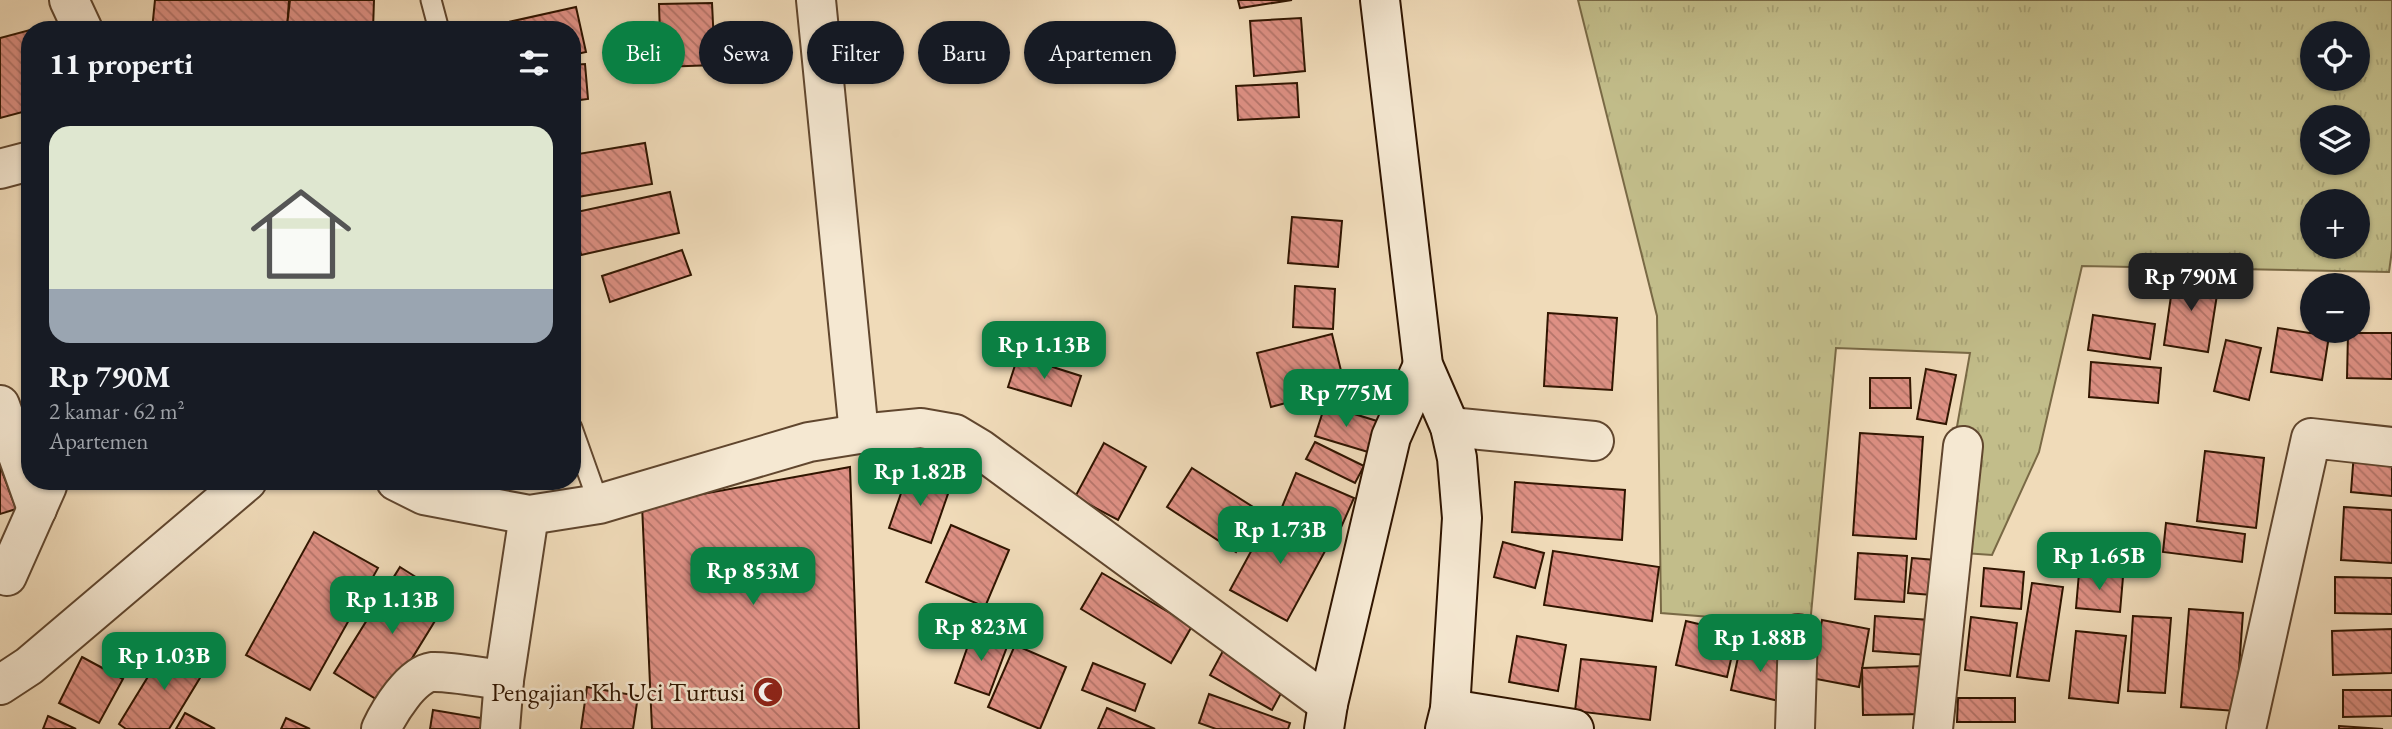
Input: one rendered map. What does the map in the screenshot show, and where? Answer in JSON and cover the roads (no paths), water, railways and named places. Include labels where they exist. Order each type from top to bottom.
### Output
[{"type":"street","points":[[69,0],[79,21]]},
{"type":"street","points":[[816,0],[859,434]]},
{"type":"street","points":[[1380,0],[1423,365],[1450,427],[1457,457],[1462,518],[1448,719],[1574,729]]},
{"type":"street","points":[[0,169],[21,163]]},
{"type":"street","points":[[414,490],[424,495],[529,515],[600,504],[809,442],[921,428],[955,434],[980,449],[1326,716],[1391,436],[1423,365]]},
{"type":"street","points":[[0,405],[21,449]]},
{"type":"street","points":[[1450,427],[1594,441]]},
{"type":"street","points":[[2246,729],[2311,438],[2392,447]]},
{"type":"street","points":[[1933,729],[1963,446]]},
{"type":"street","points":[[0,685],[29,666],[236,490]]},
{"type":"street","points":[[7,576],[43,495]]},
{"type":"street","points":[[500,729],[504,680],[529,515]]},
{"type":"street","points":[[1795,729],[1798,634]]},
{"type":"street","points":[[381,729],[389,711],[413,682],[430,672],[504,680]]},
{"type":"lane","points":[[431,0],[437,21]]},
{"type":"lane","points":[[581,452],[600,504]]},
{"type":"place","name":"Pengajian Kh Uci Turtusi","points":[[768,692]]}]
